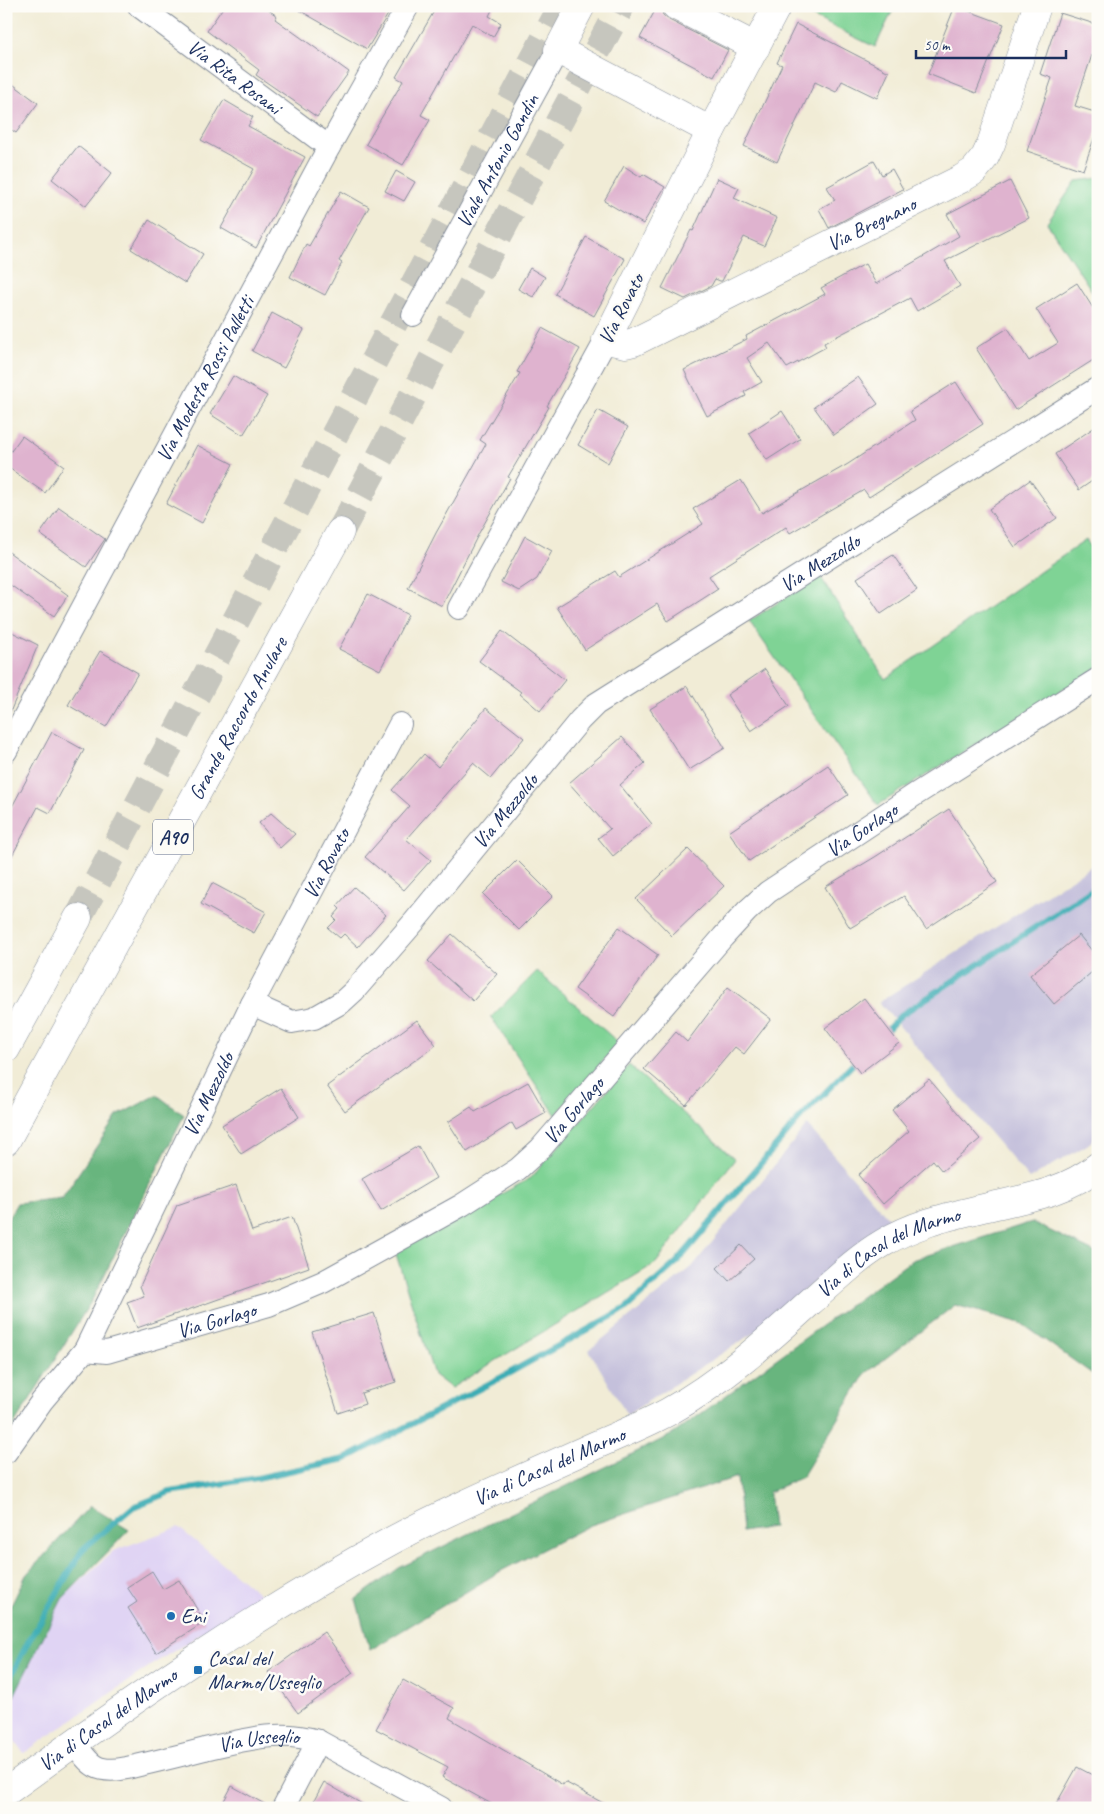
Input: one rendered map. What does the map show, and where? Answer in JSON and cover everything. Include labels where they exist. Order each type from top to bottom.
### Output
[{"type":"main road","name":"Viale Antonio Gandin","points":[[558,50],[581,6]]},
{"type":"main road","points":[[676,6],[756,47]]},
{"type":"main road","name":"Via Rovato","points":[[606,340],[711,131],[777,6]]},
{"type":"main road","name":"Via Bregnano","points":[[606,340],[626,344],[634,342],[974,171],[984,158],[997,130],[1037,6]]},
{"type":"main road","points":[[558,50],[711,131]]},
{"type":"main road","name":"Grande Raccordo Anulare","points":[[6,1141],[340,532]]},
{"type":"main road","points":[[6,1049],[78,918]]},
{"type":"main road","name":"Via di Casal del Marmo","points":[[6,1792],[74,1742],[249,1624],[383,1545],[506,1486],[667,1413],[724,1376],[852,1265],[887,1240],[930,1222],[1043,1194],[1080,1178],[1098,1166]]},
{"type":"street","name":"Via Rita Rosani","points":[[139,6],[329,147]]},
{"type":"street","name":"Via Modesta Rossi Palletti","points":[[6,751],[329,147],[408,6]]},
{"type":"street","name":"Viale Antonio Gandin","points":[[413,315],[558,50]]},
{"type":"street","name":"Via Rovato","points":[[459,608],[606,340]]},
{"type":"street","name":"Via Mezzoldo","points":[[85,1350],[252,1004],[292,1022],[314,1018],[342,1002],[354,991],[414,922],[580,720],[596,704],[1098,388]]},
{"type":"street","name":"Via Gorlago","points":[[85,1350],[107,1352],[269,1305],[305,1290],[323,1282],[462,1205],[518,1169],[541,1148],[723,937],[768,892],[916,794],[1098,679]]},
{"type":"street","name":"Via Rovato","points":[[252,1004],[400,724]]},
{"type":"street","points":[[6,1452],[42,1401],[85,1350]]},
{"type":"street","name":"Via Usseglio","points":[[74,1742],[87,1761],[98,1769],[108,1771],[257,1737],[283,1735],[305,1737],[318,1741],[442,1808]]},
{"type":"street","points":[[283,1808],[318,1741]]},
{"type":"shaded area","points":[[1098,862],[1098,1136],[1087,1145],[1029,1179],[879,1002]]},
{"type":"shaded area","points":[[807,1125],[889,1219],[755,1332],[627,1415],[589,1350],[692,1267]]},
{"type":"shaded area","points":[[178,1527],[262,1596],[150,1666],[24,1753],[6,1732],[6,1712],[62,1599],[113,1551]]},
{"type":"green space","points":[[791,6],[895,6],[875,47]]},
{"type":"green space","points":[[1098,178],[1098,300],[1047,223],[1076,181]]},
{"type":"green space","points":[[1086,540],[1098,557],[1098,668],[878,805],[749,621],[820,576],[885,679]]},
{"type":"green space","points":[[537,971],[619,1043],[556,1115],[491,1017]]},
{"type":"green space","points":[[629,1065],[735,1159],[656,1263],[451,1388],[434,1375],[395,1251],[531,1178]]},
{"type":"green space","points":[[157,1095],[184,1115],[92,1300],[12,1428],[6,1434],[6,1222],[17,1203],[62,1198],[117,1116]]},
{"type":"green space","points":[[1032,1222],[1098,1254],[1098,1378],[1021,1323],[955,1305],[865,1374],[802,1477],[769,1492],[773,1527],[742,1532],[737,1477],[588,1526],[499,1572],[370,1650],[356,1599],[399,1568],[673,1434],[912,1260]]},
{"type":"green space","points":[[90,1506],[129,1530],[62,1599],[6,1712],[6,1616],[26,1575]]},
{"type":"building","points":[[224,6],[263,6],[277,16],[275,19],[349,72],[317,117],[256,75],[259,70],[207,31]]},
{"type":"building","points":[[292,6],[393,6],[367,49]]},
{"type":"building","points":[[437,6],[494,6],[489,16],[501,23],[493,37],[472,24],[421,115],[430,120],[403,165],[366,144],[403,81],[396,77]]},
{"type":"building","points":[[955,6],[1004,24],[976,93],[928,74]]},
{"type":"building","points":[[657,7],[661,9],[663,15],[669,20],[728,50],[714,77],[640,38]]},
{"type":"building","points":[[1060,13],[1098,25],[1098,37],[1075,106],[1098,113],[1098,127],[1083,170],[1027,151],[1052,78],[1040,74]]},
{"type":"building","points":[[796,24],[889,72],[877,98],[842,81],[836,92],[815,82],[777,162],[744,146],[782,65],[777,63]]},
{"type":"building","points":[[6,79],[38,103],[16,133],[6,126]]},
{"type":"building","points":[[224,100],[253,117],[248,126],[305,157],[256,248],[221,228],[254,169],[201,140]]},
{"type":"building","points":[[78,146],[112,173],[86,206],[52,179]]},
{"type":"building","points":[[874,161],[882,175],[892,169],[903,189],[829,228],[819,209],[835,200],[827,187]]},
{"type":"building","points":[[624,166],[641,177],[643,174],[665,187],[643,224],[604,201]]},
{"type":"building","points":[[396,171],[415,182],[404,201],[385,191]]},
{"type":"building","points":[[717,178],[739,188],[734,198],[777,218],[764,246],[744,237],[722,281],[715,279],[711,286],[685,299],[662,288],[691,230],[693,231]]},
{"type":"building","points":[[1010,181],[1029,218],[945,261],[960,286],[917,311],[910,298],[824,343],[826,347],[787,368],[769,343],[747,358],[762,382],[744,392],[746,396],[707,416],[684,370],[747,339],[746,336],[825,294],[821,288],[865,264],[876,284],[959,236],[947,214]]},
{"type":"building","points":[[341,191],[369,207],[339,261],[342,263],[325,295],[290,277],[306,244],[309,246]]},
{"type":"building","points":[[149,220],[203,254],[185,283],[131,249]]},
{"type":"building","points":[[586,237],[625,259],[594,316],[555,294]]},
{"type":"building","points":[[530,268],[545,277],[533,297],[518,289]]},
{"type":"building","points":[[1077,283],[1098,316],[1098,357],[1015,410],[976,348],[1008,328],[1029,361],[1058,343],[1036,309]]},
{"type":"building","points":[[272,313],[304,330],[284,368],[252,351]]},
{"type":"building","points":[[542,328],[580,349],[508,477],[510,478],[479,533],[442,606],[408,588],[436,533],[486,444],[480,440],[520,373],[517,372]]},
{"type":"building","points":[[233,376],[267,396],[243,435],[210,414]]},
{"type":"building","points":[[858,377],[878,404],[834,435],[814,407]]},
{"type":"building","points":[[956,382],[983,424],[869,497],[864,490],[790,533],[786,527],[709,576],[718,589],[668,621],[657,604],[585,650],[557,607],[615,571],[619,577],[703,524],[693,509],[741,480],[762,513],[848,464],[915,420],[910,411]]},
{"type":"building","points":[[598,410],[628,427],[608,463],[578,445]]},
{"type":"building","points":[[782,411],[800,439],[767,460],[749,433]]},
{"type":"building","points":[[1098,425],[1098,477],[1079,490],[1055,454]]},
{"type":"building","points":[[22,436],[64,466],[45,493],[6,466],[6,458]]},
{"type":"building","points":[[197,445],[233,464],[202,523],[166,504]]},
{"type":"building","points":[[1030,480],[1057,518],[1015,547],[989,509]]},
{"type":"building","points":[[59,507],[105,539],[86,567],[40,534]]},
{"type":"building","points":[[525,536],[552,551],[537,579],[519,591],[501,582]]},
{"type":"building","points":[[6,550],[68,595],[54,616],[6,582]]},
{"type":"building","points":[[893,555],[917,590],[881,614],[857,578]]},
{"type":"building","points":[[368,594],[408,615],[380,670],[339,649]]},
{"type":"building","points":[[6,629],[38,645],[6,722]]},
{"type":"building","points":[[502,631],[565,680],[540,711],[520,694],[521,692],[479,661]]},
{"type":"building","points":[[100,651],[138,673],[106,727],[68,705]]},
{"type":"building","points":[[765,669],[789,706],[751,731],[727,695]]},
{"type":"building","points":[[687,686],[725,748],[689,770],[650,709]]},
{"type":"building","points":[[486,708],[524,738],[491,778],[473,763],[406,839],[431,860],[404,890],[365,857],[410,806],[392,790],[424,754],[438,767]]},
{"type":"building","points":[[52,732],[84,750],[50,813],[38,807],[6,867],[6,818]]},
{"type":"building","points":[[622,737],[645,763],[620,785],[652,824],[613,856],[598,838],[610,829],[569,783]]},
{"type":"building","points":[[828,765],[848,795],[749,861],[729,832]]},
{"type":"building","points":[[949,809],[997,882],[926,929],[904,896],[850,928],[825,887]]},
{"type":"building","points":[[271,813],[295,834],[280,848],[259,823]]},
{"type":"building","points":[[688,849],[724,886],[672,936],[636,899]]},
{"type":"building","points":[[517,860],[553,896],[519,930],[483,894]]},
{"type":"building","points":[[212,883],[266,912],[254,933],[201,904]]},
{"type":"building","points":[[354,887],[386,915],[358,947],[344,934],[340,938],[328,928],[336,920],[333,917],[340,909],[337,906]]},
{"type":"building","points":[[619,927],[658,955],[614,1017],[575,989]]},
{"type":"building","points":[[452,934],[497,974],[473,1001],[428,961]]},
{"type":"building","points":[[1079,935],[1098,958],[1098,967],[1054,1004],[1030,975]]},
{"type":"building","points":[[728,987],[771,1019],[744,1054],[735,1047],[686,1105],[644,1069],[676,1032],[687,1042]]},
{"type":"building","points":[[864,998],[899,1043],[860,1073],[825,1028]]},
{"type":"building","points":[[417,1020],[436,1045],[345,1111],[327,1086]]},
{"type":"building","points":[[929,1079],[980,1139],[942,1171],[933,1160],[883,1204],[858,1175],[909,1131],[892,1110]]},
{"type":"building","points":[[528,1082],[546,1113],[516,1130],[512,1123],[467,1152],[448,1122],[471,1107],[475,1112]]},
{"type":"building","points":[[281,1088],[299,1117],[241,1154],[222,1125]]},
{"type":"building","points":[[418,1146],[436,1178],[381,1211],[362,1179]]},
{"type":"building","points":[[236,1185],[252,1231],[292,1217],[309,1267],[137,1328],[127,1302],[144,1296],[140,1286],[177,1205]]},
{"type":"building","points":[[741,1245],[754,1259],[729,1281],[717,1268]]},
{"type":"building","points":[[374,1313],[396,1382],[361,1393],[365,1404],[338,1413],[312,1332]]},
{"type":"building","points":[[152,1571],[163,1589],[179,1580],[205,1622],[156,1653],[128,1608],[137,1602],[127,1587]]},
{"type":"building","points":[[324,1632],[353,1673],[298,1713],[268,1672]]},
{"type":"building","points":[[403,1680],[454,1708],[449,1718],[563,1785],[565,1782],[612,1808],[499,1808],[442,1777],[448,1767],[376,1729]]},
{"type":"building","points":[[1077,1767],[1098,1778],[1098,1808],[1054,1808]]},
{"type":"building","points":[[324,1782],[369,1808],[310,1808]]},
{"type":"building","points":[[232,1786],[270,1807],[270,1808],[220,1808]]},
{"type":"waterway","points":[[883,1034],[901,1015],[1098,886]]},
{"type":"waterway","points":[[6,1686],[27,1644],[83,1549],[133,1507],[170,1492],[257,1478],[345,1459],[502,1377],[625,1309],[677,1262],[798,1120],[858,1059]]},
{"type":"tunnel","points":[[78,918],[562,6]]},
{"type":"tunnel","points":[[340,532],[621,6]]},
{"type":"place","name":"Eni","points":[[171,1616]]},
{"type":"place","name":"Casal del Marmo/Usseglio","points":[[198,1670]]}]
